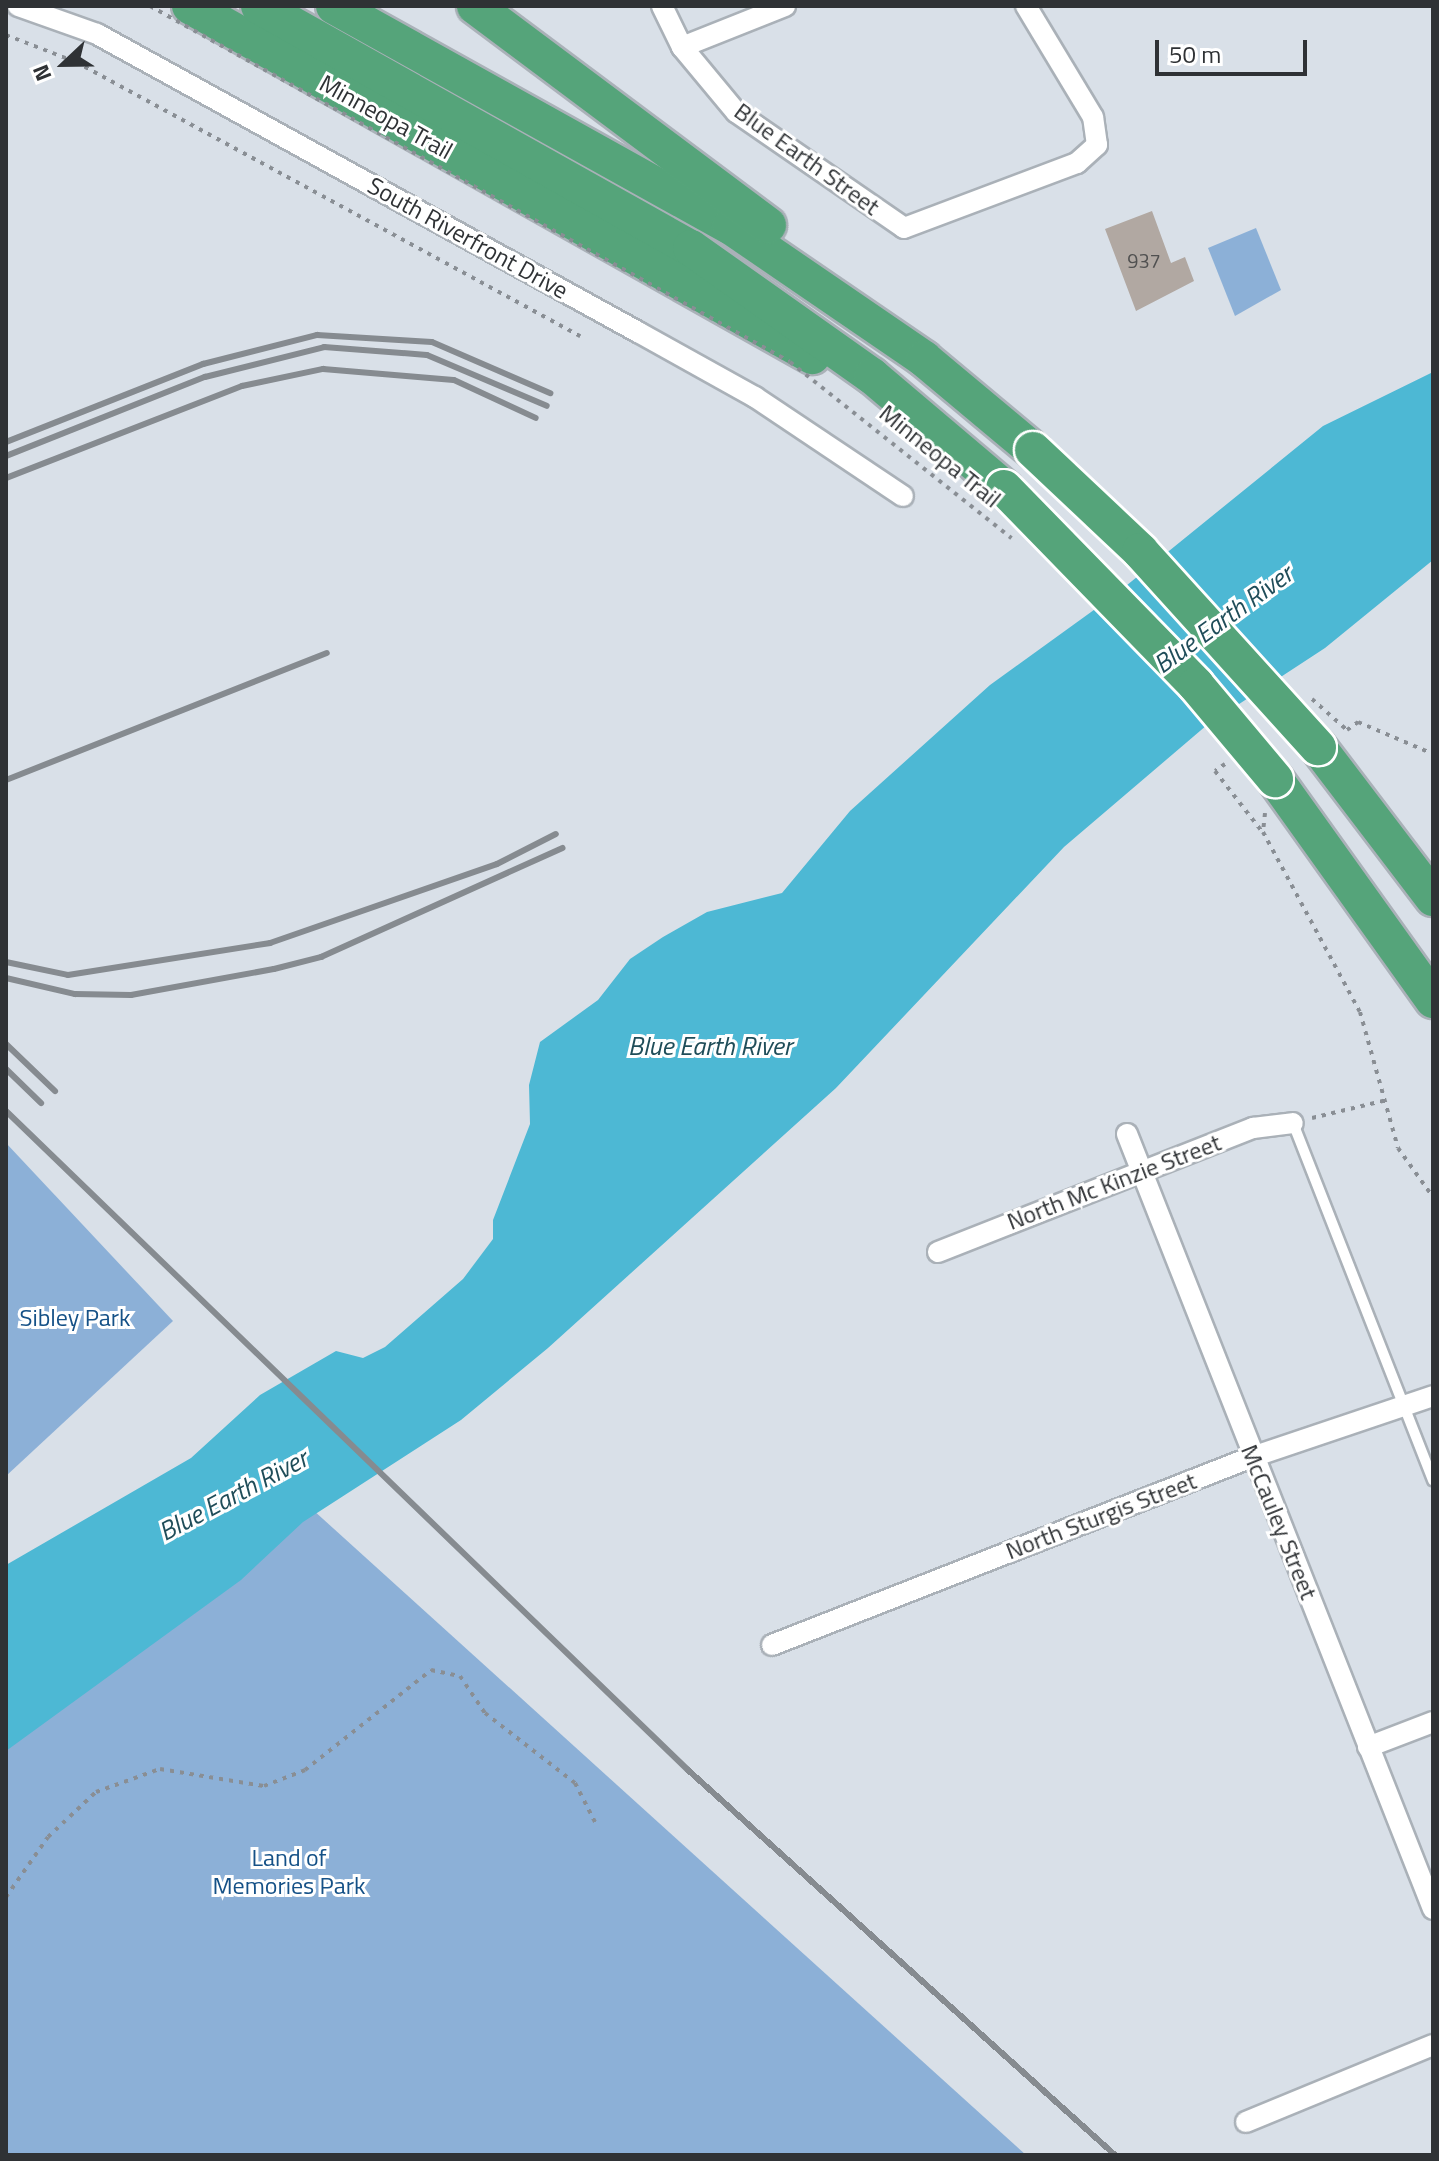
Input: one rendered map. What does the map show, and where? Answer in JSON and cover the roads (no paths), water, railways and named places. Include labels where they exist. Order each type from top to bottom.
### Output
[{"type":"highway","points":[[190,6],[679,277],[950,440]]},
{"type":"highway","points":[[259,6],[691,248],[797,318],[950,440],[1004,488],[1186,674],[1270,793],[1433,1000]]},
{"type":"highway","points":[[334,6],[730,226],[924,359]]},
{"type":"highway","points":[[475,6],[804,252],[924,359],[1033,450],[1162,574],[1318,747],[1433,898]]},
{"type":"street","name":"South Riverfront Drive","points":[[18,6],[97,34],[611,316],[755,397],[903,496]]},
{"type":"street","name":"Blue Earth Street","points":[[662,6],[682,47],[736,112],[904,228],[1077,163],[1097,145],[1093,117],[1026,6]]},
{"type":"street","points":[[682,47],[785,6]]},
{"type":"street","name":"North Mc Kinzie Street","points":[[938,1252],[1253,1128],[1293,1123]]},
{"type":"street","name":"McCauley Street","points":[[1127,1134],[1433,1909]]},
{"type":"street","name":"North Sturgis Street","points":[[772,1645],[1252,1457],[1433,1396]]},
{"type":"street","points":[[1368,1747],[1433,1722]]},
{"type":"street","points":[[1246,2122],[1433,2045]]},
{"type":"lane","points":[[1293,1123],[1433,1481]]},
{"type":"water","name":"Blue Earth River","points":[[1433,372],[1433,560],[1325,648],[1207,725],[1064,847],[836,1088],[548,1348],[461,1420],[303,1522],[241,1580],[6,1751],[6,1565],[191,1458],[260,1395],[336,1351],[363,1358],[385,1347],[463,1279],[493,1239],[493,1220],[530,1124],[529,1085],[540,1042],[598,1000],[630,959],[663,937],[707,912],[782,893],[850,811],[990,685],[1116,594],[1323,426]]},
{"type":"railway","points":[[6,442],[203,364],[317,335],[432,342],[550,393]]},
{"type":"railway","points":[[6,456],[205,377],[324,347],[427,355],[547,406]]},
{"type":"railway","points":[[6,478],[242,386],[323,369],[454,380],[536,418]]},
{"type":"railway","points":[[6,780],[327,653]]},
{"type":"railway","points":[[6,962],[68,975],[270,943],[497,864],[556,834]]},
{"type":"railway","points":[[6,978],[75,994],[131,995],[274,969],[321,957],[562,848]]},
{"type":"railway","points":[[6,1044],[55,1091]]},
{"type":"railway","points":[[6,1069],[41,1103]]},
{"type":"railway","points":[[6,1111],[688,1770],[1115,2155]]},
{"type":"park label","name":"Sibley Park","points":[[75,1318]]},
{"type":"park label","name":"Land of Memories Park","points":[[289,1872]]}]
